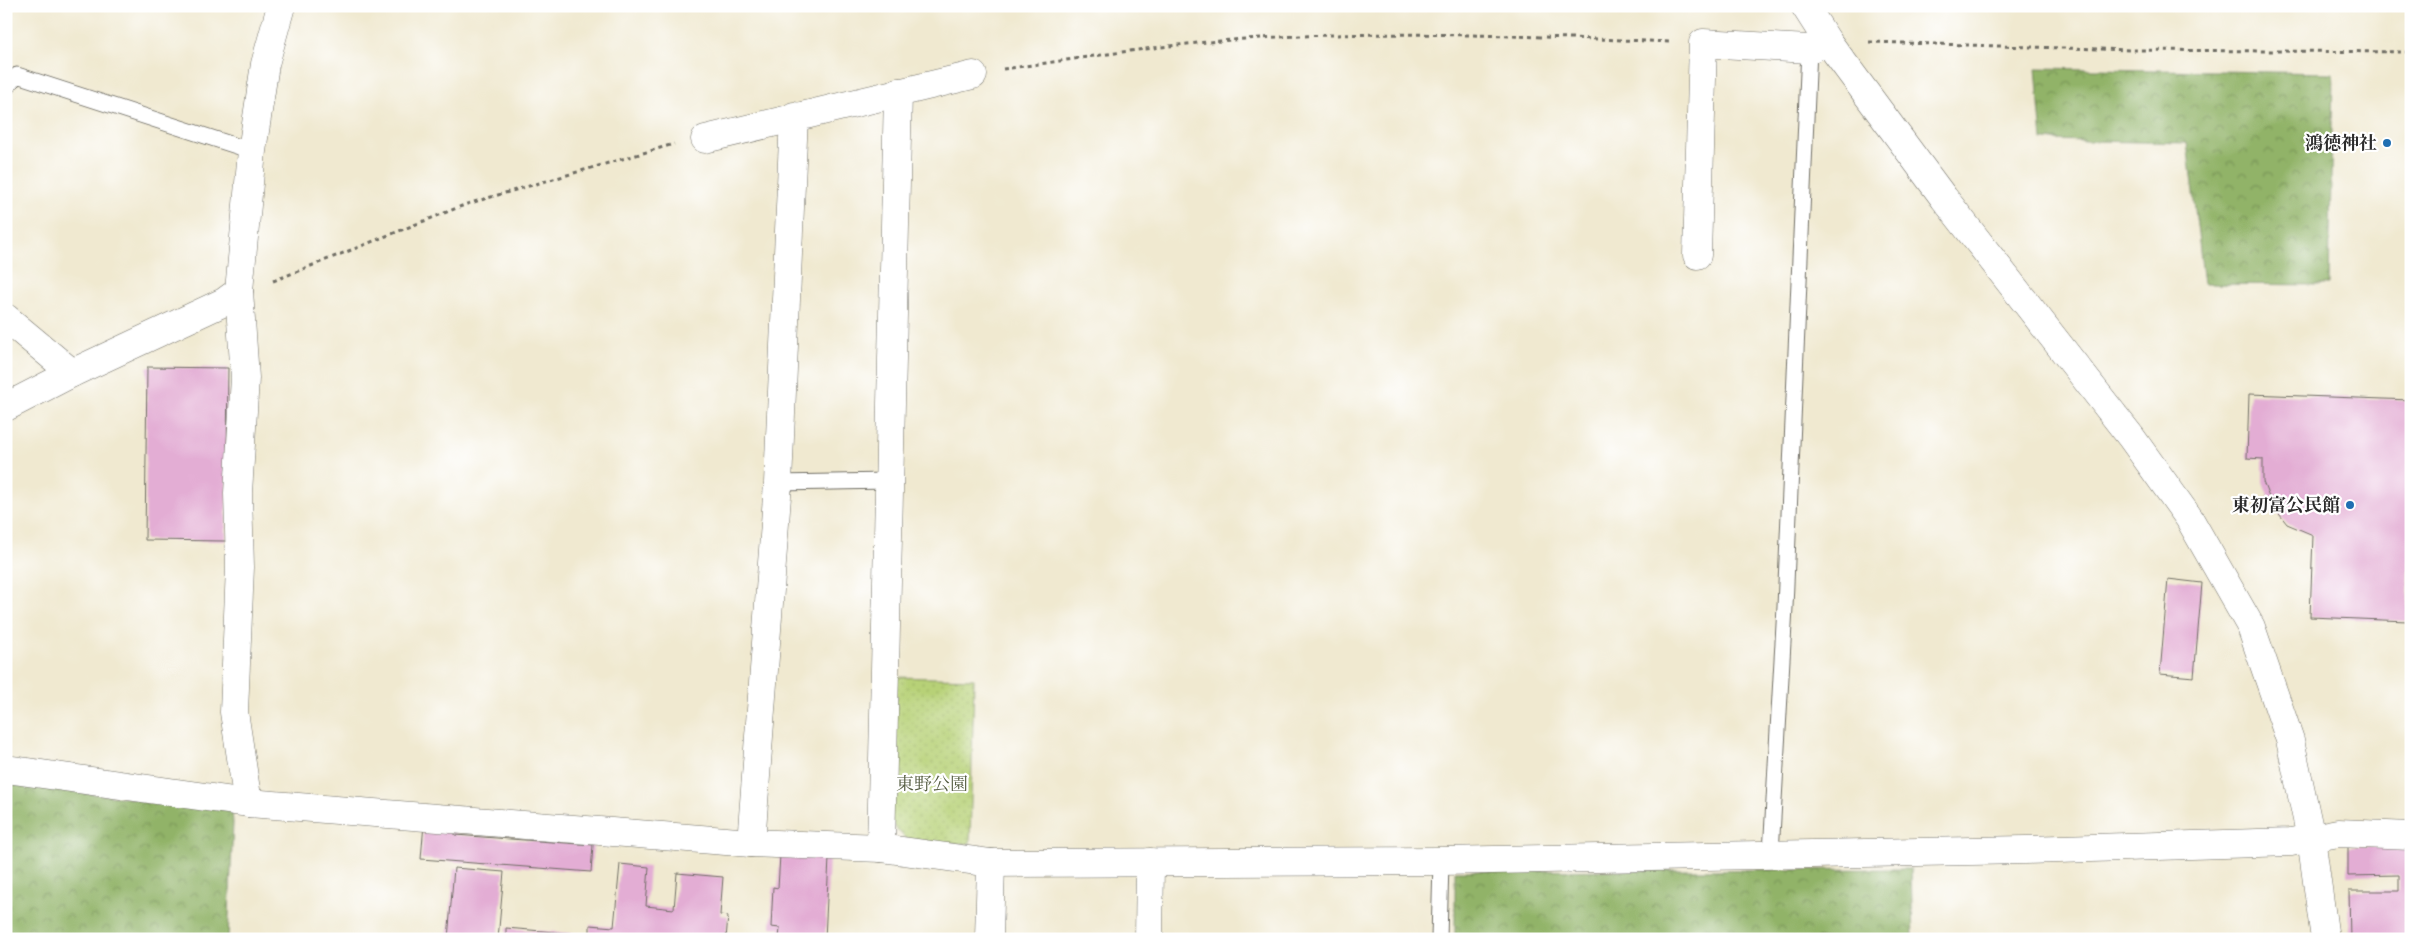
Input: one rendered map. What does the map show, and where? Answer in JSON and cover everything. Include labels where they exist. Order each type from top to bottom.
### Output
[{"type":"street","points":[[248,803],[234,712],[240,567],[238,493],[245,378],[239,291],[252,151],[264,64],[281,6]]},
{"type":"street","points":[[1805,6],[1818,45],[1944,198],[2119,421],[2189,518],[2251,627],[2290,740],[2311,838],[2325,939]]},
{"type":"street","points":[[1698,255],[1704,43],[1818,45]]},
{"type":"street","points":[[705,139],[794,116],[973,75]]},
{"type":"street","points":[[881,848],[898,92]]},
{"type":"street","points":[[751,843],[778,484],[794,116]]},
{"type":"street","points":[[6,407],[72,373],[224,302],[239,291]]},
{"type":"street","points":[[6,318],[72,373]]},
{"type":"street","points":[[6,769],[248,803],[751,843],[881,848],[990,863],[1442,861],[1771,853],[2025,850],[2291,842],[2338,833],[2411,836]]},
{"type":"street","points":[[1149,939],[1150,862]]},
{"type":"street","points":[[989,939],[990,863]]},
{"type":"lane","points":[[1771,853],[1818,45]]},
{"type":"lane","points":[[6,88],[17,75],[252,151]]},
{"type":"lane","points":[[778,484],[888,481]]},
{"type":"lane","points":[[1439,939],[1442,861]]},
{"type":"path","points":[[973,75],[994,70],[1208,42],[1327,35],[1518,36],[1704,43]]},
{"type":"path","points":[[1818,45],[2411,52]]},
{"type":"path","points":[[239,291],[254,289],[467,204],[693,139],[705,139]]},
{"type":"green space","points":[[2036,68],[2333,73],[2329,285],[2204,284],[2187,143],[2042,140]]},
{"type":"green space","name":"東野公園","points":[[895,677],[974,679],[970,844],[908,841],[890,822]]},
{"type":"green space","points":[[6,784],[232,810],[228,939],[6,939]]},
{"type":"green space","points":[[1911,869],[1913,939],[1455,939],[1455,871]]},
{"type":"building","points":[[147,367],[228,368],[226,541],[145,540]]},
{"type":"building","points":[[2249,394],[2411,400],[2411,520],[2407,621],[2310,617],[2313,535],[2287,524],[2272,505],[2263,482],[2263,459],[2247,458]]},
{"type":"building","points":[[2168,579],[2202,583],[2194,677],[2160,674]]},
{"type":"building","points":[[424,824],[455,827],[455,835],[593,845],[591,872],[421,859]]},
{"type":"building","points":[[2348,847],[2411,847],[2411,939],[2350,939],[2349,891],[2399,891],[2399,875],[2348,876]]},
{"type":"building","points":[[780,855],[829,858],[825,939],[779,939],[780,928],[771,927],[773,887],[778,888]]},
{"type":"building","points":[[620,864],[649,867],[646,906],[674,909],[677,873],[723,877],[720,915],[728,916],[726,939],[506,939],[506,928],[590,935],[590,925],[614,927]]},
{"type":"building","points":[[454,868],[504,872],[498,939],[448,939]]},
{"type":"place","name":"鴻徳神社","points":[[2387,143]]},
{"type":"place","name":"東初富公民館","points":[[2350,505]]}]
